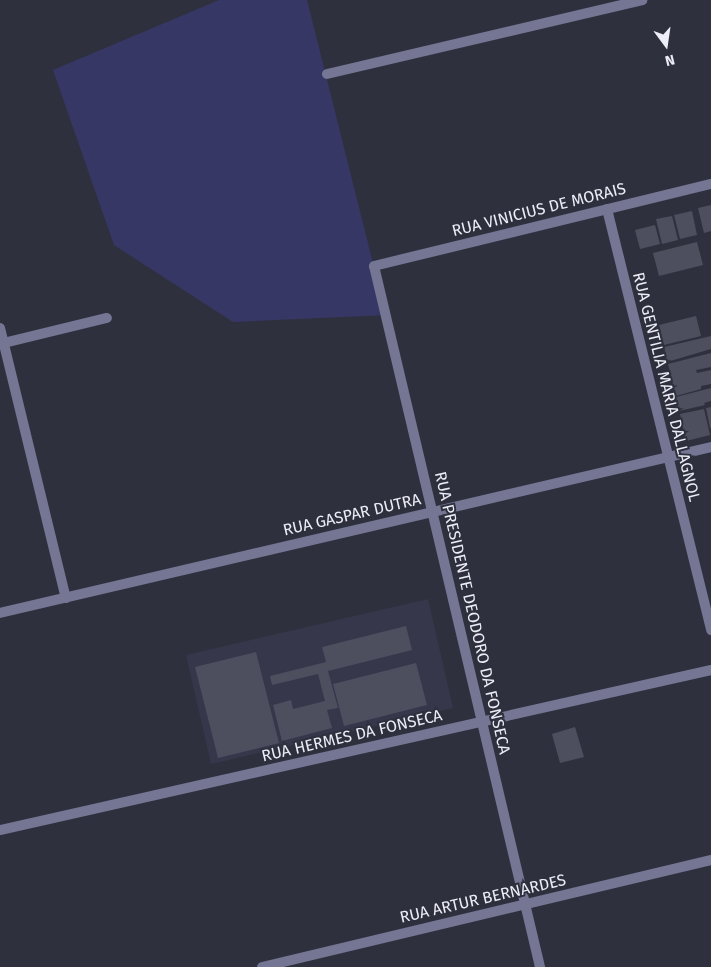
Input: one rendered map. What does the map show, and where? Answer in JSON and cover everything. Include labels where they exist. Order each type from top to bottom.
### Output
[{"type":"street","points":[[327,74],[642,0]]},
{"type":"street","name":"RUA VINICIUS DE MORAIS","points":[[374,266],[711,184]]},
{"type":"street","name":"RUA GENTILIA MARIA DALLAGNOL","points":[[607,209],[711,630]]},
{"type":"street","name":"RUA PRESIDENTE DEODORO DA FONSECA","points":[[374,266],[540,967]]},
{"type":"street","points":[[2,344],[107,318]]},
{"type":"street","points":[[0,328],[2,344],[66,598]]},
{"type":"street","name":"RUA GASPAR DUTRA","points":[[0,613],[711,447]]},
{"type":"street","name":"RUA HERMES DA FONSECA","points":[[0,830],[711,670]]},
{"type":"street","name":"RUA ARTUR BERNARDES","points":[[262,967],[711,860]]},
{"type":"shaded area","points":[[219,0],[307,0],[386,315],[233,322],[114,245],[53,70]]},
{"type":"shaded area","points":[[428,599],[453,708],[211,764],[186,655]]},
{"type":"building","points":[[711,205],[711,231],[704,233],[698,208]]},
{"type":"building","points":[[692,211],[697,235],[680,239],[674,215]]},
{"type":"building","points":[[672,216],[678,240],[662,244],[656,219]]},
{"type":"building","points":[[655,225],[660,244],[640,249],[635,230]]},
{"type":"building","points":[[697,242],[703,265],[659,276],[653,253]]},
{"type":"building","points":[[696,316],[701,336],[664,345],[659,325]]},
{"type":"building","points":[[711,336],[711,349],[667,362],[664,347]]},
{"type":"building","points":[[711,353],[711,367],[696,370],[697,373],[711,370],[711,384],[676,396],[668,364]]},
{"type":"building","points":[[711,388],[711,401],[704,403],[705,405],[679,411],[676,397]]},
{"type":"building","points":[[711,407],[711,428],[710,428],[706,408]]},
{"type":"building","points":[[704,409],[710,435],[686,441],[680,414]]},
{"type":"building","points":[[406,626],[412,650],[328,671],[338,708],[327,710],[332,728],[282,741],[273,705],[291,700],[293,709],[325,701],[318,674],[272,685],[270,676],[326,662],[322,647]]},
{"type":"building","points":[[256,652],[279,743],[218,758],[195,667]]},
{"type":"building","points":[[416,663],[427,705],[344,726],[333,684]]},
{"type":"building","points":[[575,727],[584,757],[560,763],[552,734]]}]
